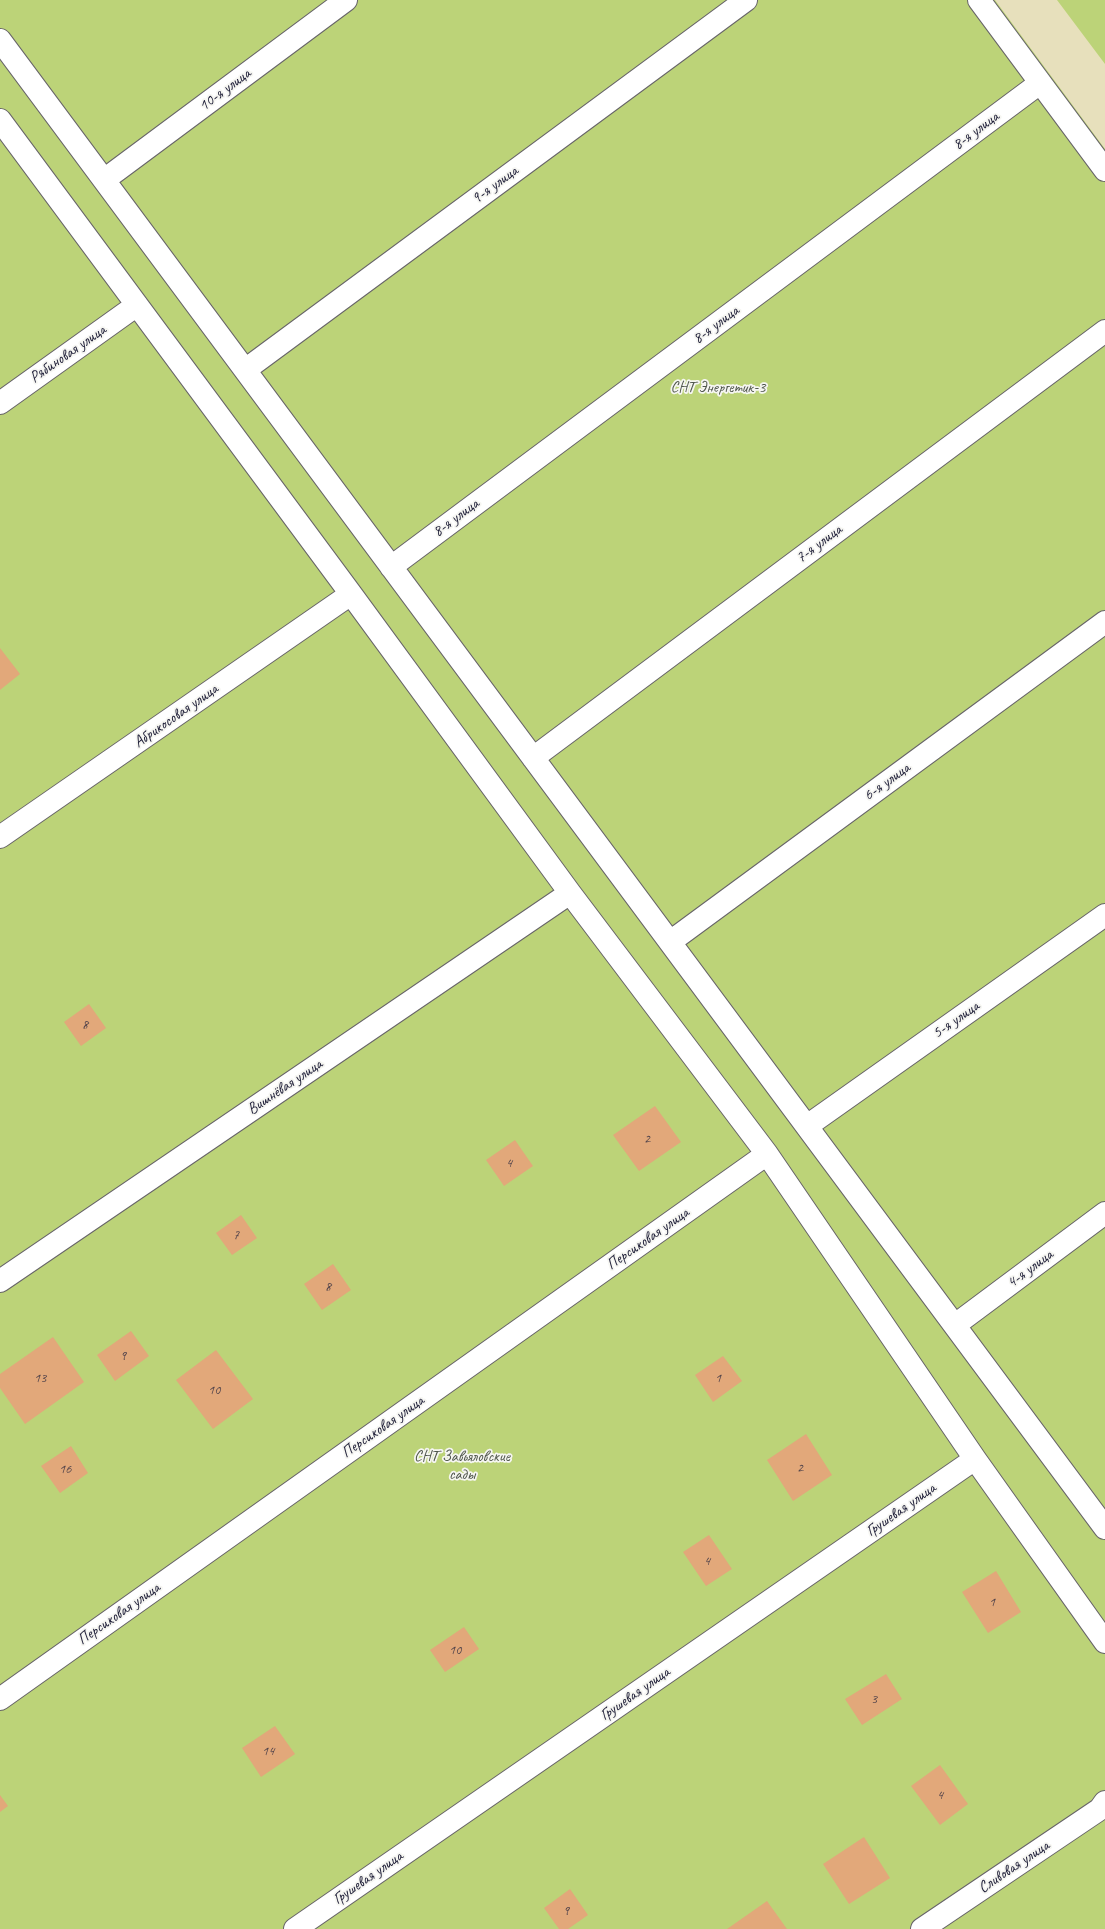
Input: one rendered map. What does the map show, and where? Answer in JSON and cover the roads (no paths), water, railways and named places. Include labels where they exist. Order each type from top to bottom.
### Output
[{"type":"street","name":"10-я улица","points":[[104,180],[346,0]]},
{"type":"street","name":"9-я улица","points":[[245,370],[746,0]]},
{"type":"street","points":[[979,0],[1105,170]]},
{"type":"street","points":[[0,40],[955,1325],[1102,1517]]},
{"type":"street","name":"8-я улица","points":[[391,567],[1040,82]]},
{"type":"street","points":[[0,120],[352,594],[570,894],[767,1154],[975,1459],[1105,1642]]},
{"type":"street","name":"Рябиновая улица","points":[[0,403],[137,305]]},
{"type":"street","name":"7-я улица","points":[[533,758],[1105,331]]},
{"type":"street","name":"Абрикосовая улица","points":[[0,837],[352,594]]},
{"type":"street","name":"6-я улица","points":[[670,942],[1105,622]]},
{"type":"street","name":"Вишнёвая улица","points":[[0,1281],[570,894]]},
{"type":"street","name":"5-я улица","points":[[807,1126],[1105,915]]},
{"type":"street","name":"Персиковая улица","points":[[0,1699],[767,1154]]},
{"type":"street","name":"4-я улица","points":[[955,1325],[1105,1213]]},
{"type":"street","name":"Грушевая улица","points":[[295,1929],[975,1459]]},
{"type":"street","name":"Сливовая улица","points":[[922,1929],[1100,1809],[1105,1802]]},
{"type":"park label","name":"СНТ Энергетик-3","points":[[718,388]]},
{"type":"park label","name":"СНТ Завьяловские сады","points":[[462,1466]]}]
